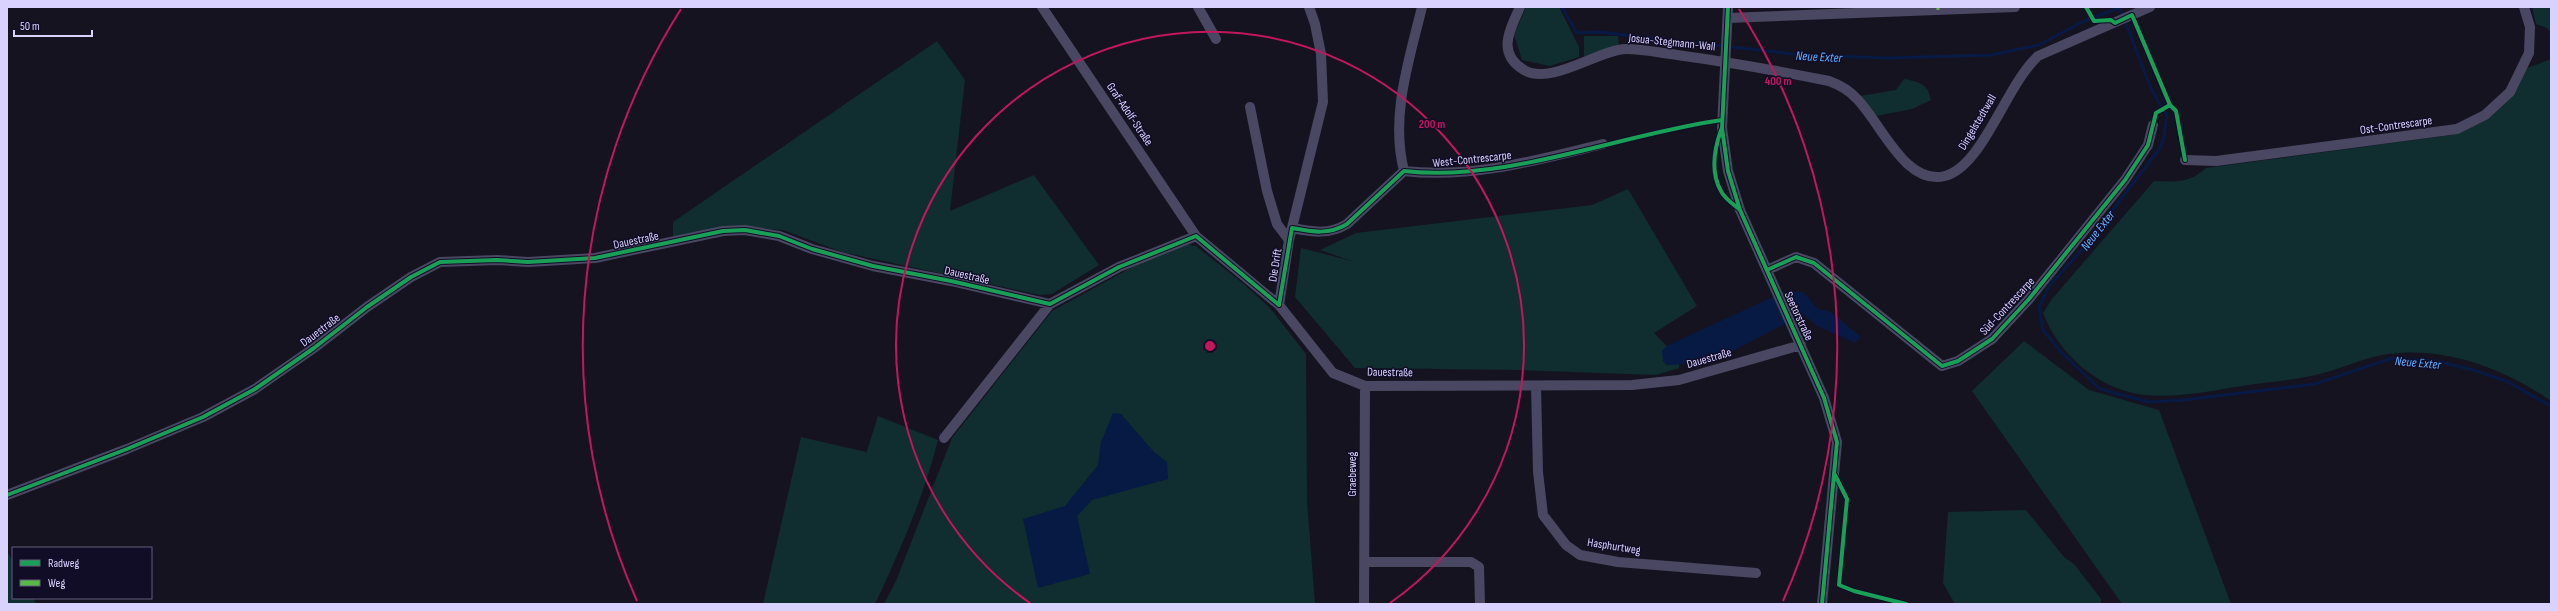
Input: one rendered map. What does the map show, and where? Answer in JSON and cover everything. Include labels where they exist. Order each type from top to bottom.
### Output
[{"type":"street","name":"Graf-Adolf-Straße","points":[[1042,7],[1196,236]]},
{"type":"street","points":[[1198,7],[1216,40]]},
{"type":"street","name":"Die Drift","points":[[1279,305],[1289,240],[1323,102],[1321,54],[1315,24],[1309,7]]},
{"type":"street","points":[[1292,228],[1317,233],[1336,230],[1347,224],[1404,171],[1399,151],[1401,92],[1422,7]]},
{"type":"street","name":"Josua-Stegmann-Wall","points":[[1520,7],[1506,40],[1509,53],[1516,64],[1526,71],[1541,74],[1561,70],[1625,48],[1726,56]]},
{"type":"street","name":"Seetorstraße","points":[[1728,7],[1722,128],[1728,171],[1740,210],[1824,398],[1837,442],[1824,604]]},
{"type":"street","points":[[1728,18],[2015,7]]},
{"type":"street","name":"Dingelstedtwall","points":[[1726,56],[1829,81],[1843,86],[1858,100],[1909,166],[1925,177],[1932,179],[1954,173],[1972,158],[2028,65],[2038,56],[2150,7]]},
{"type":"street","name":"Ost-Contrescarpe","points":[[2184,160],[2216,161],[2457,129],[2485,115],[2510,92],[2529,53],[2530,27],[2524,7]]},
{"type":"street","name":"Die Drift","points":[[1250,107],[1267,191],[1277,224],[1289,240]]},
{"type":"street","name":"Süd-Contrescarpe","points":[[1767,270],[1796,257],[1814,263],[1942,366],[1958,361],[1992,339],[2029,299],[2124,180],[2148,145],[2153,125]]},
{"type":"street","name":"West-Contrescarpe","points":[[1404,171],[1433,174],[1482,169],[1530,162],[1602,144]]},
{"type":"street","name":"Dauestraße","points":[[7,495],[189,423],[255,389],[314,348],[366,307],[411,277],[440,262],[497,260],[528,262],[595,258],[723,231],[745,230],[780,236],[812,249],[873,266],[951,281],[1050,304]]},
{"type":"street","points":[[944,438],[1050,304],[1119,267],[1196,236]]},
{"type":"street","name":"Dauestraße","points":[[1196,236],[1279,305],[1333,374],[1365,386],[1632,385],[1679,380],[1801,345]]},
{"type":"street","name":"Graebeweg","points":[[1364,604],[1365,386]]},
{"type":"street","name":"Hasphurtweg","points":[[1536,386],[1538,472],[1543,515],[1566,545],[1580,555],[1618,562],[1756,573]]},
{"type":"street","points":[[1364,562],[1471,562],[1479,567],[1480,604]]},
{"type":"green space","points":[[1526,7],[1559,7],[1579,47],[1579,57],[1550,66],[1522,60],[1514,35]]},
{"type":"green space","points":[[2532,7],[2551,7],[2551,33],[2547,28],[2536,24]]},
{"type":"green space","points":[[1584,36],[1618,36],[1619,47],[1584,57]]},
{"type":"green space","points":[[937,41],[965,80],[950,211],[1034,175],[1099,265],[1052,294],[1040,295],[842,252],[783,230],[748,227],[673,239],[673,222]]},
{"type":"green space","points":[[2551,59],[2551,401],[2515,379],[2474,362],[2432,353],[2410,352],[2379,356],[2321,374],[2294,379],[2182,395],[2146,395],[2129,392],[2097,378],[2070,356],[2059,343],[2050,328],[2043,313],[2052,299],[2154,181],[2169,182],[2188,179],[2206,168],[2451,135],[2465,130],[2488,118],[2506,102],[2513,93],[2527,68]]},
{"type":"green space","points":[[1904,79],[1915,81],[1925,87],[1928,90],[1931,100],[1912,109],[1876,116],[1860,96],[1896,90]]},
{"type":"green space","points":[[1628,189],[1697,306],[1654,333],[1667,346],[1662,351],[1667,365],[1679,364],[1679,368],[1656,375],[1520,370],[1355,368],[1295,297],[1301,248],[1352,261],[1320,250],[1356,233],[1592,205]]},
{"type":"green space","points":[[1184,244],[1196,246],[1245,285],[1270,308],[1306,354],[1307,501],[1315,604],[884,604],[896,581],[952,438],[1052,311],[1136,265]]},
{"type":"green space","points":[[2024,341],[2089,390],[2159,410],[2231,604],[2122,604],[1972,391]]},
{"type":"green space","points":[[878,416],[938,440],[919,502],[877,600],[874,604],[763,604],[801,437],[866,452],[866,454]]},
{"type":"green space","points":[[2026,510],[2064,557],[2074,564],[2101,599],[2101,604],[1955,604],[1943,583],[1948,512]]},
{"type":"green space","points":[[7,551],[12,560],[12,599],[34,599],[36,604],[7,604]]},
{"type":"water","points":[[1783,292],[1803,292],[1818,309],[1831,312],[1861,337],[1855,343],[1817,326],[1803,314],[1731,352],[1682,364],[1667,365],[1663,361],[1662,351],[1667,346]]},
{"type":"water","points":[[1113,413],[1121,414],[1154,452],[1167,462],[1168,479],[1092,500],[1077,516],[1090,574],[1038,588],[1023,519],[1065,506],[1098,465],[1101,442]]},
{"type":"waterway","name":"Neue Exter","points":[[1562,7],[1577,33],[1599,32],[1802,55],[1888,58],[1991,55],[2039,45],[2082,22],[2119,8],[2152,90],[2167,115],[2164,137],[2160,148],[2086,245],[2049,286],[2039,307],[2043,330],[2061,352],[2100,389],[2149,402],[2184,400],[2315,384],[2392,358],[2436,361],[2473,370],[2506,381],[2551,406]]},
{"type":"cycle path","points":[[1728,7],[1722,128],[1728,171],[1740,210],[1824,398],[1837,442],[1822,604]]},
{"type":"cycle path","points":[[2086,7],[2094,21],[2111,20],[2115,23],[2132,15],[2170,105],[2176,111],[2185,160]]},
{"type":"cycle path","points":[[1767,270],[1796,257],[1814,263],[1942,366],[1958,361],[1992,339],[2029,299],[2125,180],[2148,145],[2156,113],[2170,105]]},
{"type":"cycle path","points":[[1279,305],[1292,228],[1321,232],[1334,230],[1347,224],[1404,171],[1443,173],[1482,170],[1522,164],[1683,127],[1722,120]]},
{"type":"cycle path","points":[[1721,130],[1716,145],[1714,161],[1715,176],[1722,194],[1739,209]]},
{"type":"cycle path","points":[[7,495],[127,449],[203,417],[255,389],[314,348],[367,307],[411,277],[440,262],[497,260],[528,262],[595,258],[723,231],[745,230],[779,236],[812,249],[873,266],[951,281],[1050,304],[1119,267],[1196,236],[1279,305]]},
{"type":"cycle path","points":[[1835,475],[1847,499],[1839,585],[1854,591],[1906,604]]}]
